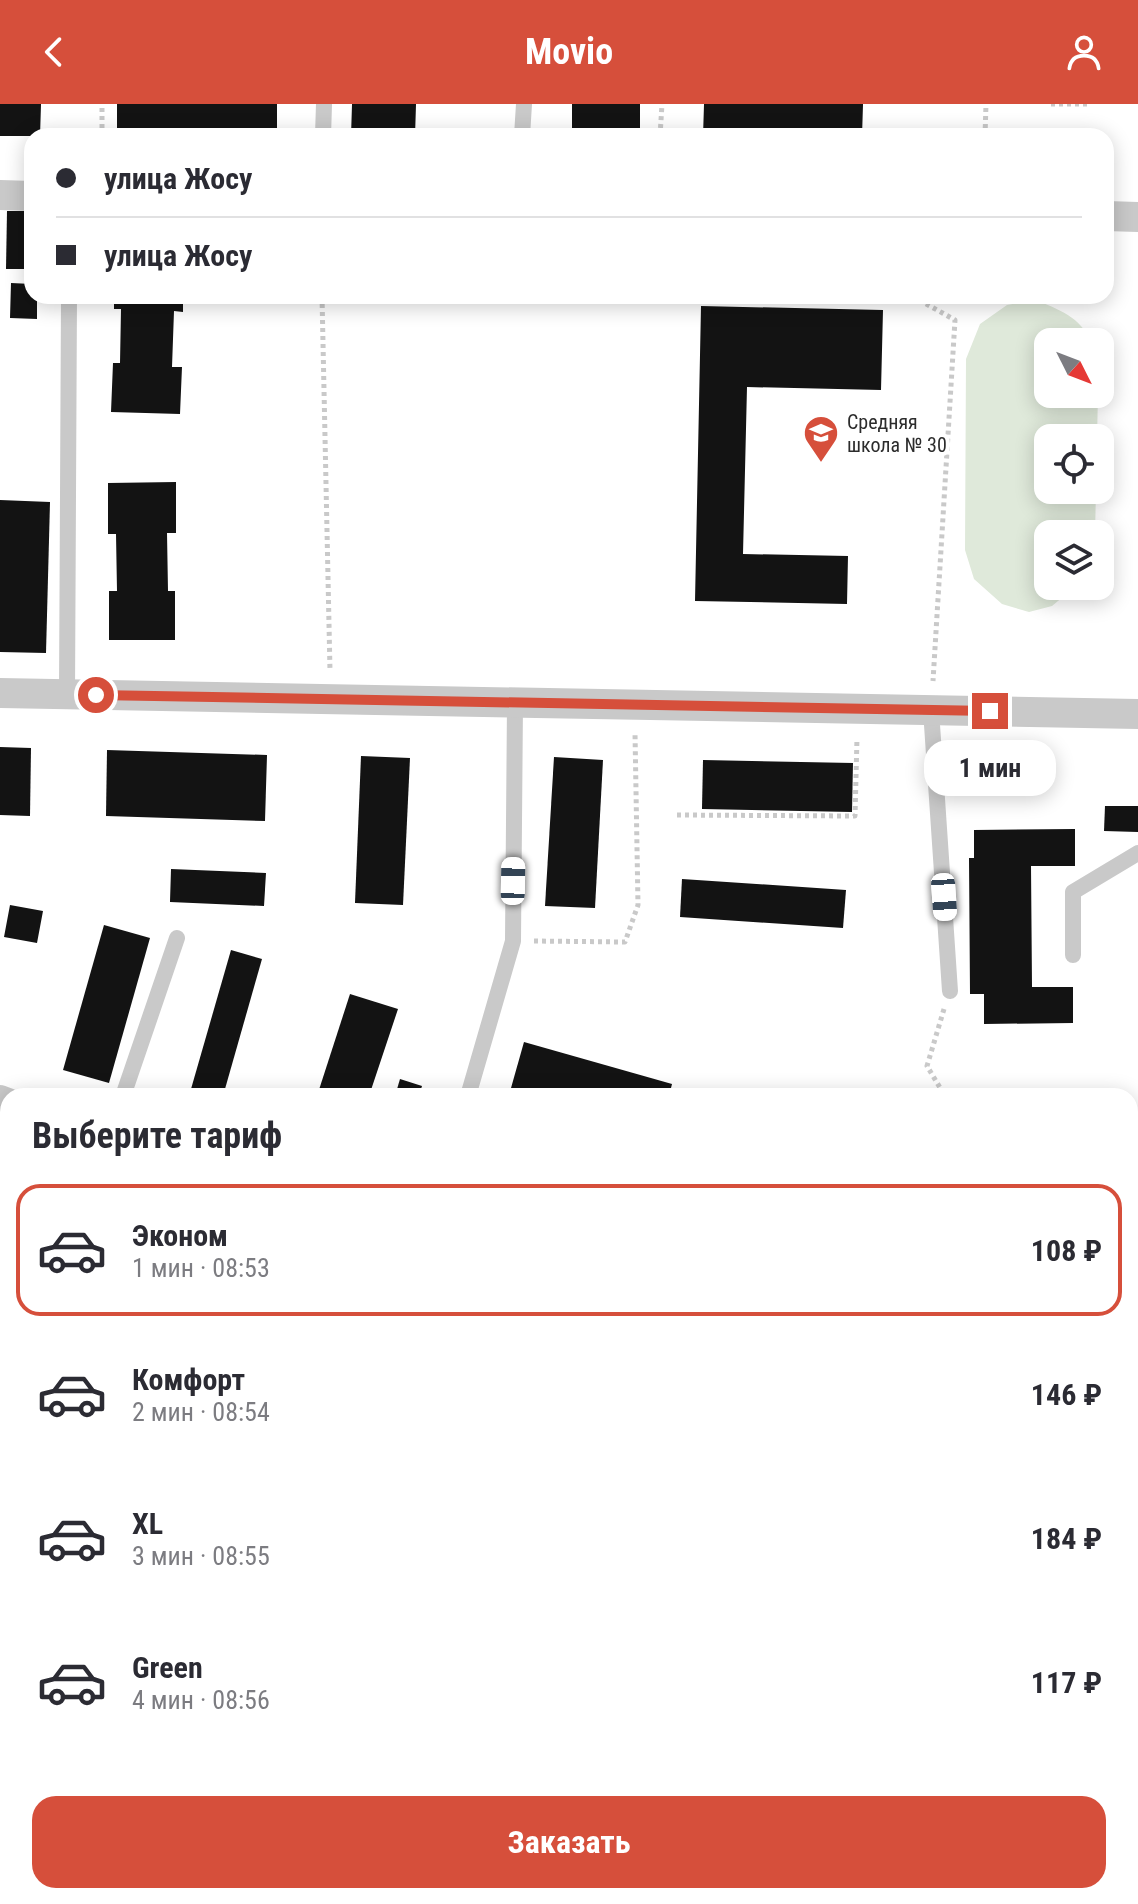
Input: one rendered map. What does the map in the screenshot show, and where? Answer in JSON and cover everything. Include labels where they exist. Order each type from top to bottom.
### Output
[{"type":"street","points":[[0,195],[24,196]]},
{"type":"street","points":[[1114,216],[1138,217]]},
{"type":"street","points":[[0,693],[1138,714]]},
{"type":"lane","points":[[323,128],[324,104]]},
{"type":"lane","points":[[522,128],[524,104]]},
{"type":"lane","points":[[67,694],[69,304]]},
{"type":"lane","points":[[471,1088],[513,941],[515,703]]},
{"type":"lane","points":[[931,710],[950,991]]},
{"type":"lane","points":[[1073,955],[1073,892],[1138,853]]},
{"type":"lane","points":[[126,1088],[177,938]]},
{"type":"path","points":[[102,104],[102,128]]},
{"type":"path","points":[[660,128],[662,104]]},
{"type":"path","points":[[985,128],[986,104]]},
{"type":"path","points":[[1051,104],[1088,104]]},
{"type":"path","points":[[322,304],[331,699]]},
{"type":"path","points":[[926,304],[955,320],[931,710]]},
{"type":"path","points":[[513,941],[625,942],[638,905],[635,705]]},
{"type":"path","points":[[677,815],[855,816],[858,709]]},
{"type":"path","points":[[940,1088],[927,1066],[950,991]]},
{"type":"green space","points":[[1013,304],[1044,304],[1075,320],[1083,328],[1034,328],[1034,408],[1098,408],[1097,424],[1034,424],[1034,504],[1096,504],[1095,520],[1034,520],[1034,600],[1059,600],[1052,606],[1029,612],[1002,604],[974,579],[965,550],[966,359],[980,324]]},
{"type":"building","points":[[0,104],[41,104],[40,128],[24,128],[24,136],[0,136]]},
{"type":"building","points":[[117,104],[277,104],[277,128],[117,128]]},
{"type":"building","points":[[352,104],[416,104],[415,128],[351,128]]},
{"type":"building","points":[[572,104],[640,104],[640,128],[572,128]]},
{"type":"building","points":[[704,104],[863,104],[862,128],[703,128]]},
{"type":"building","points":[[7,211],[24,211],[24,269],[6,269]]},
{"type":"building","points":[[11,283],[24,284],[24,304],[37,304],[37,319],[10,318]]},
{"type":"building","points":[[114,304],[183,304],[183,312],[174,311],[172,367],[182,367],[180,414],[111,412],[113,363],[120,363],[121,309],[114,309]]},
{"type":"building","points":[[701,306],[883,310],[881,390],[747,387],[743,554],[848,556],[847,604],[695,601]]},
{"type":"building","points":[[176,482],[176,533],[167,533],[168,591],[175,591],[175,640],[109,640],[109,591],[117,591],[116,534],[108,534],[108,483]]},
{"type":"building","points":[[0,500],[50,502],[46,653],[0,652]]},
{"type":"building","points":[[0,747],[31,748],[30,816],[0,815]]},
{"type":"building","points":[[107,750],[267,755],[265,821],[106,816]]},
{"type":"building","points":[[361,756],[410,758],[403,905],[355,903]]},
{"type":"building","points":[[554,757],[603,760],[595,908],[545,906]]},
{"type":"building","points":[[703,760],[853,763],[852,812],[702,809]]},
{"type":"building","points":[[1105,806],[1138,806],[1138,832],[1104,831]]},
{"type":"building","points":[[1075,829],[1075,866],[1031,866],[1032,987],[1073,987],[1073,1023],[984,1024],[984,994],[970,994],[969,858],[974,858],[974,830]]},
{"type":"building","points":[[171,869],[266,873],[264,906],[170,902]]},
{"type":"building","points":[[682,879],[846,890],[843,928],[680,917]]},
{"type":"building","points":[[10,905],[43,911],[37,943],[4,937]]},
{"type":"building","points":[[104,925],[150,938],[109,1083],[63,1070]]},
{"type":"building","points":[[231,950],[262,959],[225,1088],[191,1088]]},
{"type":"building","points":[[350,994],[398,1009],[372,1088],[320,1088]]},
{"type":"building","points":[[524,1042],[672,1084],[671,1088],[511,1088]]},
{"type":"building","points":[[400,1079],[422,1086],[421,1088],[397,1088]]},
{"type":"place","name":"Средняя школа № 30","points":[[821,464]]},
{"type":"route","points":[[96,695],[990,711]]}]
